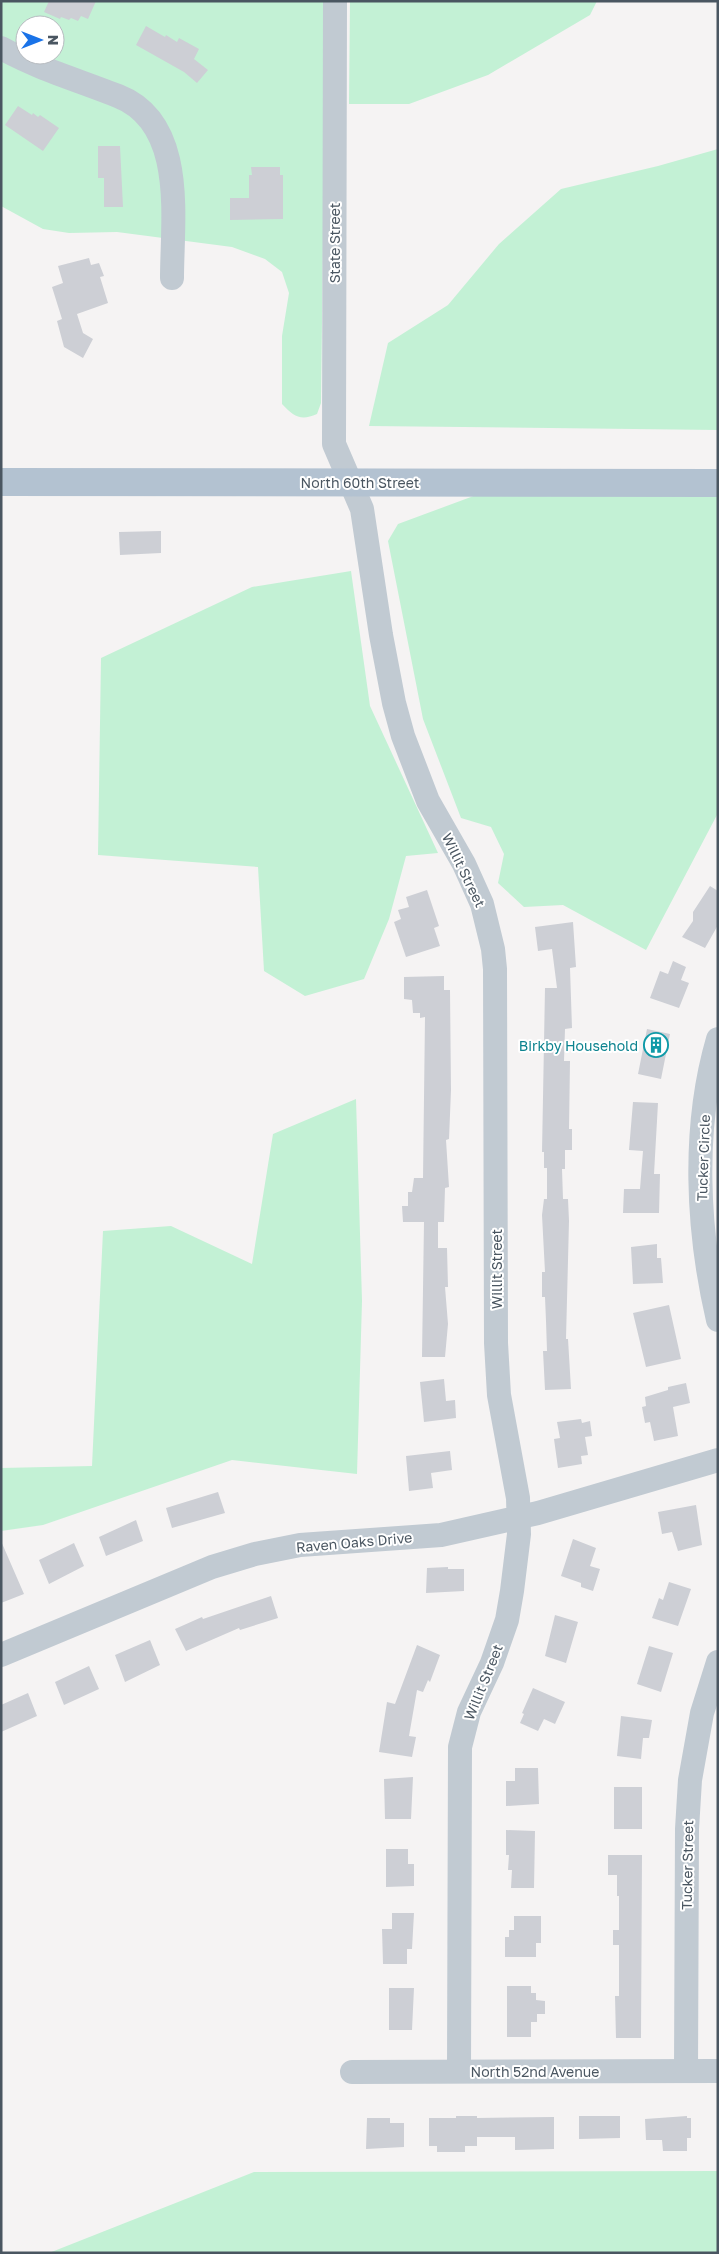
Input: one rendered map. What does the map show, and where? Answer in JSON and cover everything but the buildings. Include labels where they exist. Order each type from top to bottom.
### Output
[{"type":"main road","name":"North 60th Street","points":[[1,482],[718,483]]},
{"type":"street","name":"State Street","points":[[335,1],[334,444],[350,481]]},
{"type":"street","points":[[1,48],[26,62],[120,97],[140,110],[158,132],[166,148],[172,182],[172,278]]},
{"type":"street","name":"Willit Street","points":[[350,481],[362,509],[381,635],[394,703],[403,736],[428,801],[464,864],[482,904],[493,949],[496,1343],[499,1395],[519,1516],[512,1591],[506,1620],[492,1663],[469,1712],[460,1747],[459,2071]]},
{"type":"street","name":"Tucker Circle","points":[[710,1219],[701,1144],[708,1082],[718,1038]]},
{"type":"street","points":[[710,1219],[707,1261],[718,1320]]},
{"type":"street","name":"Raven Oaks Drive","points":[[1,1655],[212,1567],[255,1554],[309,1544],[440,1535],[538,1513],[718,1460]]},
{"type":"street","name":"Tucker Street","points":[[686,2071],[687,1838],[690,1780],[702,1713],[718,1662]]},
{"type":"street","name":"North 52nd Avenue","points":[[352,2072],[718,2071]]},
{"type":"green space","points":[[1,1],[326,1],[321,403],[317,414],[306,417],[294,415],[282,404],[282,336],[289,293],[282,272],[265,259],[232,247],[117,232],[69,233],[43,229],[1,206]]},
{"type":"green space","points":[[350,1],[597,1],[590,15],[488,75],[409,104],[349,104]]},
{"type":"green space","points":[[718,149],[718,430],[369,426],[388,343],[448,305],[499,244],[561,189],[658,166]]},
{"type":"green space","points":[[479,494],[718,494],[718,813],[646,950],[563,905],[524,907],[498,883],[504,854],[491,827],[461,818],[423,719],[388,541],[398,524]]},
{"type":"green space","points":[[351,571],[370,706],[438,853],[406,856],[389,919],[364,979],[305,996],[264,971],[258,867],[98,855],[101,658],[252,587]]},
{"type":"green space","points":[[356,1099],[362,1301],[357,1474],[232,1460],[43,1525],[1,1531],[1,1468],[92,1466],[103,1231],[171,1226],[252,1264],[273,1134]]},
{"type":"green space","points":[[718,2171],[718,2253],[49,2253],[254,2172]]},
{"type":"place","name":"Birkby Household","points":[[656,1045]]}]
